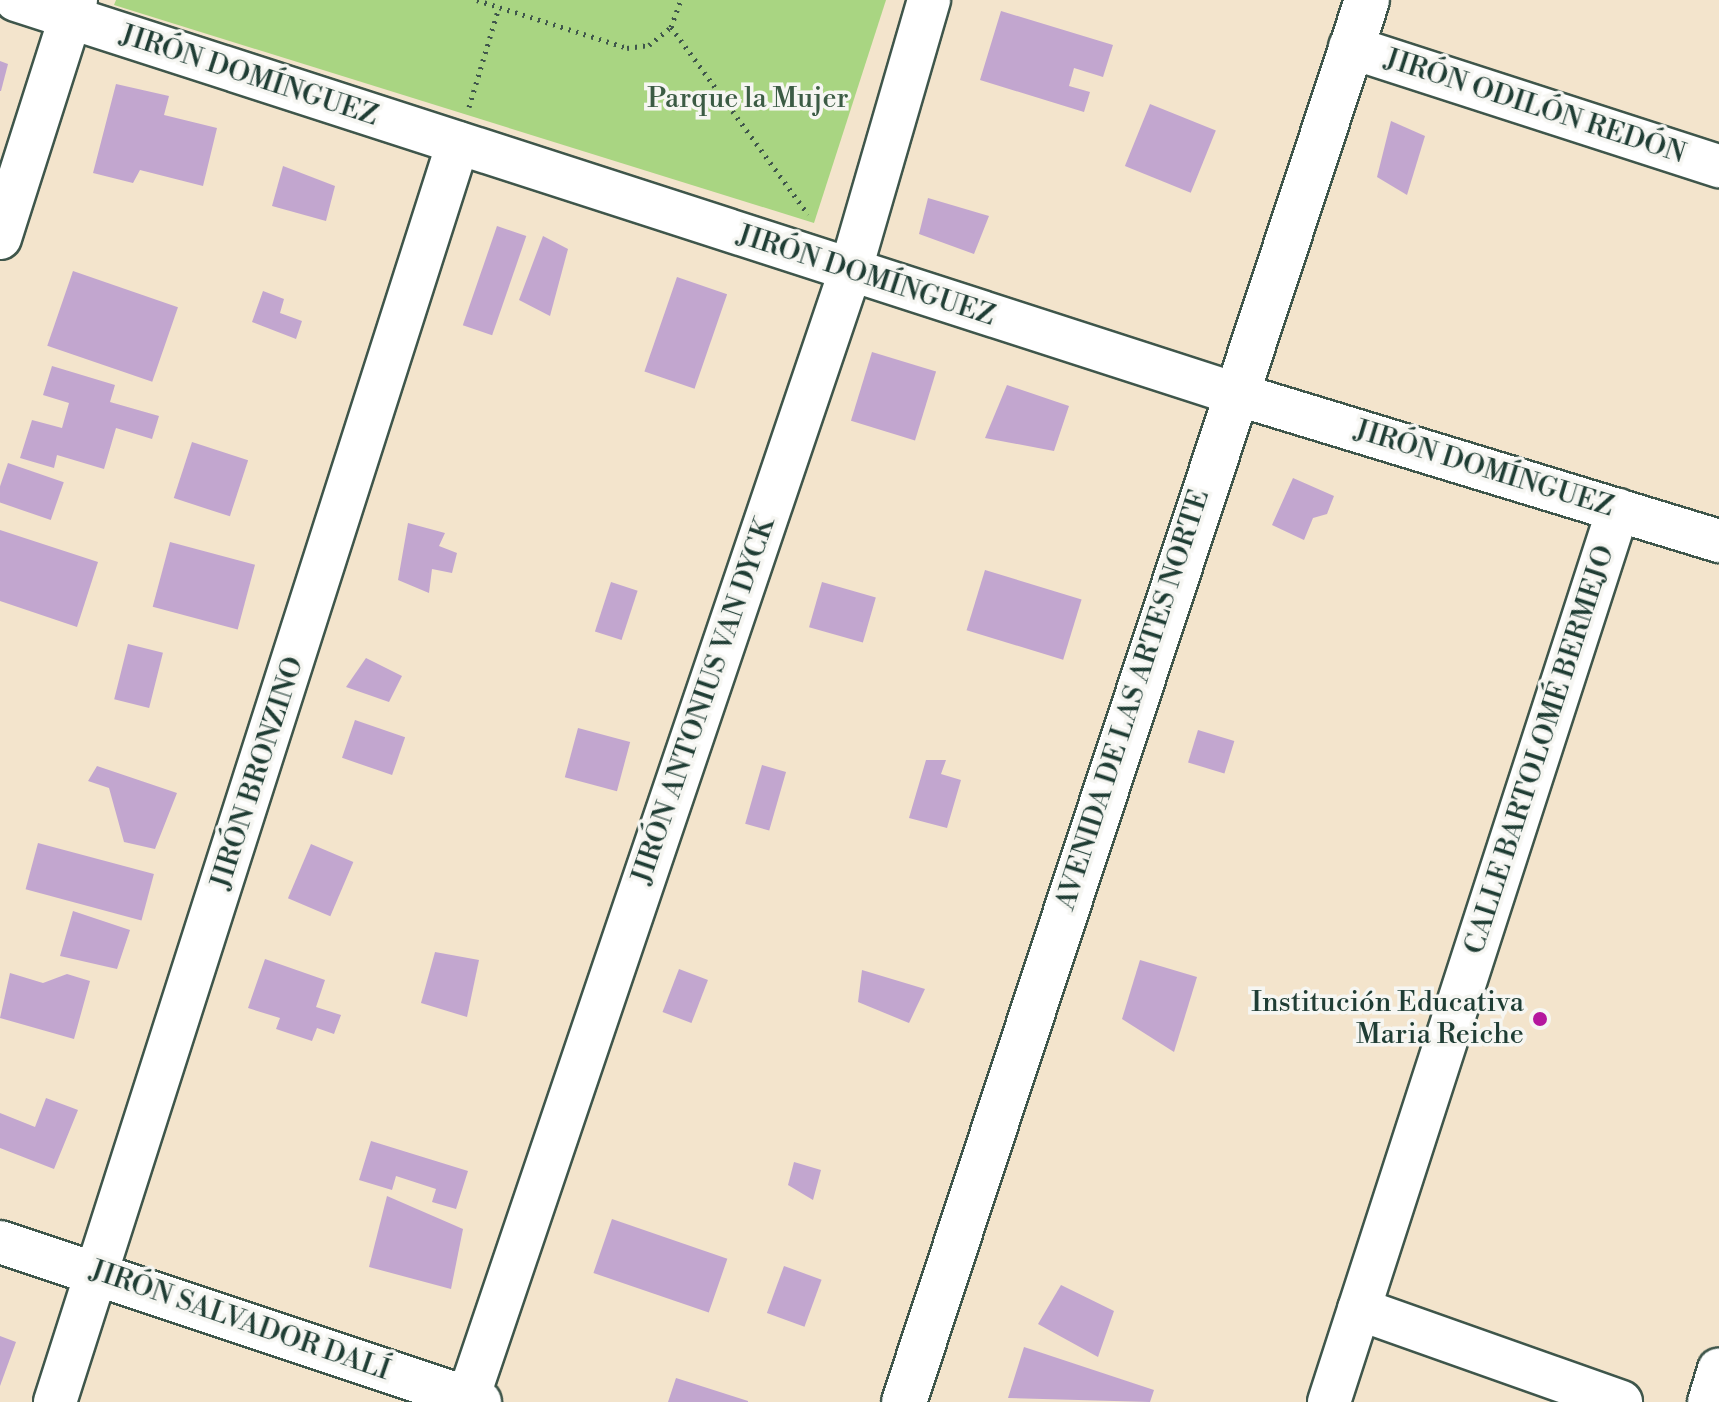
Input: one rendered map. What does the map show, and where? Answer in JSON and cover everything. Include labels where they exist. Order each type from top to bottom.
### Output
[{"type":"street","name":"JIRÓN DOMÍNGUEZ","points":[[16,0],[73,9],[458,143],[850,272],[1719,541]]},
{"type":"street","name":"JIRÓN ANTONIUS VAN DYCK","points":[[474,1400],[850,272],[929,0]]},
{"type":"street","name":"AVENIDA DE LAS ARTES NORTE","points":[[904,1402],[1233,393],[1367,0]]},
{"type":"street","points":[[0,238],[73,9]]},
{"type":"street","name":"JIRÓN ODILÓN REDÓN","points":[[1350,47],[1719,166]]},
{"type":"street","name":"JIRÓN BRONZINO","points":[[55,1402],[99,1273],[458,143]]},
{"type":"street","name":"CALLE BARTOLOMÉ BERMEJO","points":[[1329,1402],[1618,510]]},
{"type":"street","name":"JIRÓN SALVADOR DALÍ","points":[[0,1242],[474,1400]]},
{"type":"street","points":[[1359,1309],[1621,1402]]},
{"type":"street","points":[[1709,1402],[1719,1370]]},
{"type":"path","points":[[477,0],[627,48],[649,45],[671,27],[681,0]]},
{"type":"path","points":[[458,143],[499,7]]},
{"type":"path","points":[[671,27],[812,220]]},
{"type":"green space","name":"Parque la Mujer","points":[[116,0],[886,0],[814,223],[114,5]]},
{"type":"building","points":[[1001,11],[1113,45],[1103,77],[1074,68],[1069,86],[1090,92],[1084,112],[980,80]]},
{"type":"building","points":[[0,61],[8,64],[1,91],[0,91]]},
{"type":"building","points":[[116,84],[169,96],[164,115],[217,128],[203,186],[140,170],[133,183],[93,173]]},
{"type":"building","points":[[1150,104],[1216,131],[1191,193],[1125,166]]},
{"type":"building","points":[[1391,121],[1425,136],[1407,195],[1377,177]]},
{"type":"building","points":[[283,166],[335,186],[326,221],[272,206]]},
{"type":"building","points":[[928,198],[989,216],[974,254],[919,234]]},
{"type":"building","points":[[497,226],[526,236],[492,335],[463,325]]},
{"type":"building","points":[[543,236],[568,249],[550,316],[519,300]]},
{"type":"building","points":[[73,271],[178,307],[152,382],[47,346]]},
{"type":"building","points":[[677,277],[727,294],[695,389],[644,372]]},
{"type":"building","points":[[263,291],[284,299],[280,313],[302,321],[296,339],[252,322]]},
{"type":"building","points":[[872,352],[936,372],[915,440],[851,421]]},
{"type":"building","points":[[52,366],[115,385],[110,402],[159,416],[152,439],[116,428],[104,469],[57,455],[54,468],[20,458],[32,420],[62,428],[69,403],[43,395]]},
{"type":"building","points":[[1007,385],[1069,406],[1054,451],[985,438]]},
{"type":"building","points":[[192,442],[248,460],[230,516],[174,498]]},
{"type":"building","points":[[8,463],[64,482],[51,520],[0,503],[0,486]]},
{"type":"building","points":[[1293,478],[1334,496],[1327,514],[1313,518],[1304,540],[1272,525]]},
{"type":"building","points":[[408,523],[445,533],[439,546],[457,553],[452,573],[432,569],[429,593],[398,580]]},
{"type":"building","points":[[0,530],[98,562],[77,627],[0,601]]},
{"type":"building","points":[[170,542],[255,565],[238,629],[153,607]]},
{"type":"building","points":[[985,570],[1082,600],[1063,660],[967,630]]},
{"type":"building","points":[[611,582],[638,591],[622,640],[595,631]]},
{"type":"building","points":[[822,582],[876,597],[863,643],[809,627]]},
{"type":"building","points":[[128,644],[163,653],[149,708],[114,699]]},
{"type":"building","points":[[366,658],[402,676],[389,702],[346,687]]},
{"type":"building","points":[[355,720],[405,737],[392,775],[342,758]]},
{"type":"building","points":[[578,728],[630,742],[617,791],[565,777]]},
{"type":"building","points":[[1198,730],[1234,741],[1224,774],[1188,763]]},
{"type":"building","points":[[926,760],[946,760],[941,774],[961,780],[947,828],[909,818]]},
{"type":"building","points":[[762,765],[786,772],[769,831],[745,824]]},
{"type":"building","points":[[97,766],[177,793],[155,849],[124,842],[109,788],[88,781]]},
{"type":"building","points":[[38,843],[154,874],[141,920],[26,889]]},
{"type":"building","points":[[311,844],[353,862],[330,916],[288,898]]},
{"type":"building","points":[[73,911],[130,930],[117,969],[60,956]]},
{"type":"building","points":[[435,952],[479,960],[467,1017],[421,1003]]},
{"type":"building","points":[[265,959],[325,980],[316,1007],[341,1015],[334,1034],[317,1028],[312,1041],[276,1029],[280,1018],[248,1008]]},
{"type":"building","points":[[1140,960],[1197,977],[1174,1052],[1122,1019]]},
{"type":"building","points":[[679,969],[708,980],[691,1023],[663,1012]]},
{"type":"building","points":[[862,970],[925,989],[909,1023],[858,1002]]},
{"type":"building","points":[[10,973],[43,983],[67,974],[90,981],[74,1039],[0,1018]]},
{"type":"building","points":[[46,1098],[78,1110],[54,1169],[0,1148],[0,1113],[35,1127]]},
{"type":"building","points":[[371,1141],[468,1171],[456,1209],[432,1202],[436,1189],[396,1176],[392,1190],[359,1180]]},
{"type":"building","points":[[794,1162],[821,1170],[813,1200],[788,1185]]},
{"type":"building","points":[[387,1196],[463,1229],[451,1289],[369,1267]]},
{"type":"building","points":[[612,1219],[727,1259],[709,1313],[593,1273]]},
{"type":"building","points":[[784,1266],[822,1280],[804,1327],[767,1313]]},
{"type":"building","points":[[1061,1285],[1114,1311],[1098,1357],[1038,1324]]},
{"type":"building","points":[[0,1336],[16,1342],[0,1386]]},
{"type":"building","points":[[1024,1347],[1154,1390],[1150,1402],[1008,1398]]},
{"type":"building","points":[[676,1378],[748,1401],[748,1402],[668,1402]]},
{"type":"place","name":"Institución Educativa Maria Reiche","points":[[1540,1019]]}]
